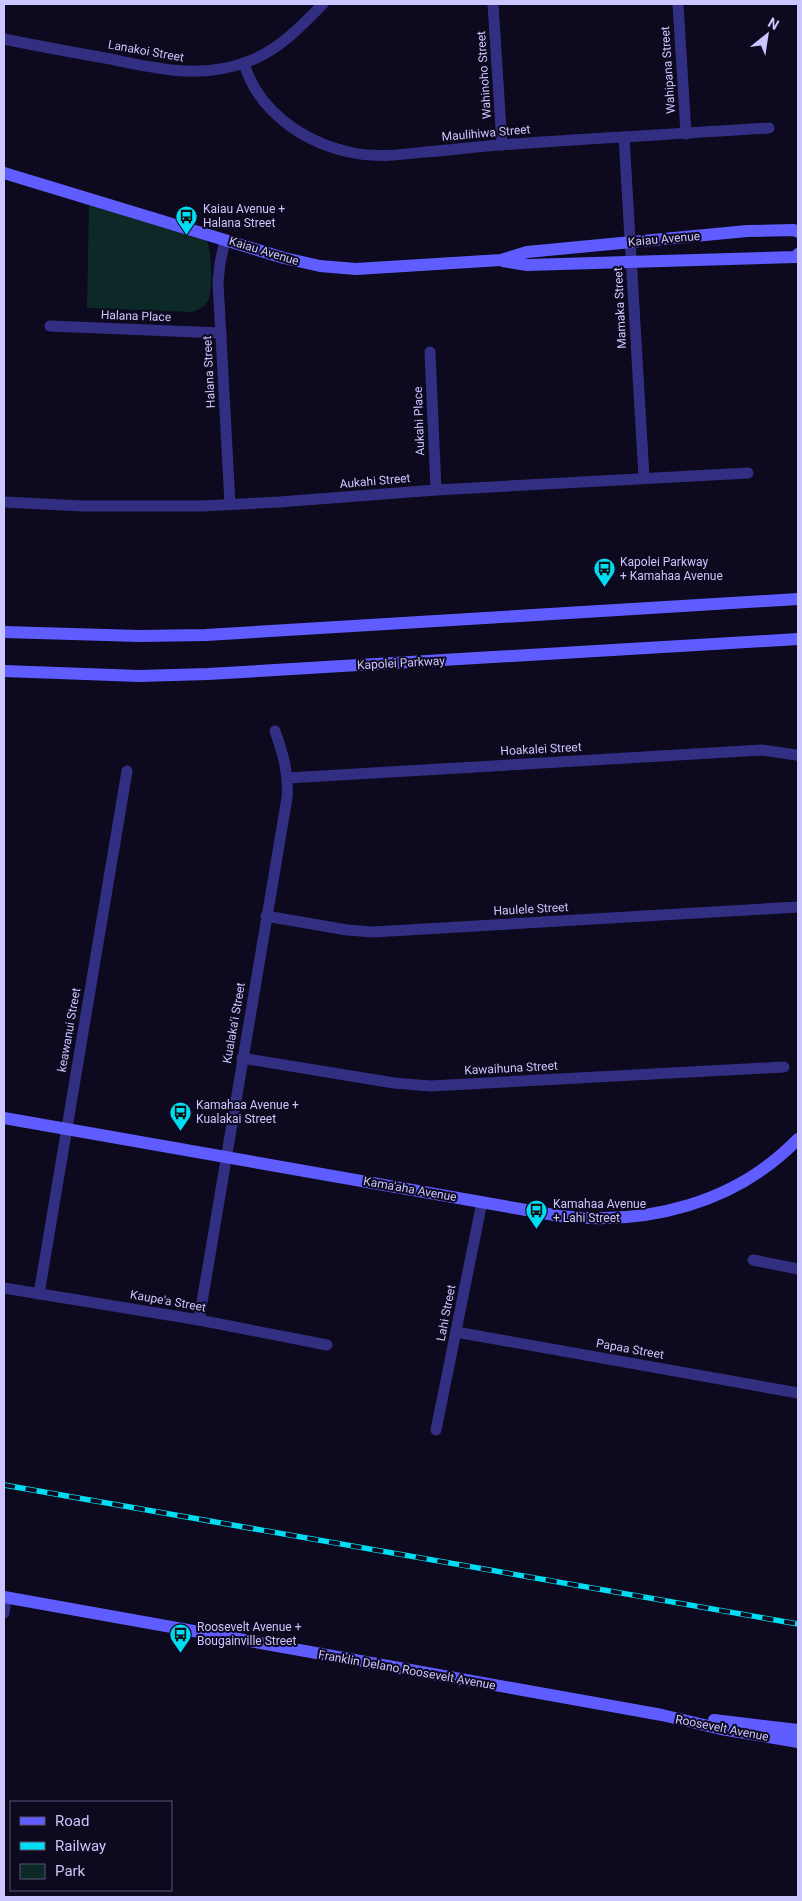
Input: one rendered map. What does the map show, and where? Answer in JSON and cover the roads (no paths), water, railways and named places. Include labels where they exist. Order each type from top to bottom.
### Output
[{"type":"main road","name":"Kaiau Avenue","points":[[5,172],[302,263],[338,268],[375,268],[501,260],[527,252],[747,231],[794,230],[798,232]]},
{"type":"main road","name":"Kaiau Avenue","points":[[501,260],[527,266],[796,257],[798,254]]},
{"type":"main road","points":[[4,632],[139,636],[206,635],[798,599]]},
{"type":"main road","name":"Kapolei Parkway","points":[[4,671],[139,676],[208,674],[798,639]]},
{"type":"main road","name":"Kama'aha Avenue","points":[[4,1118],[583,1218],[628,1218],[659,1214],[695,1204],[737,1185],[775,1160],[798,1139]]},
{"type":"main road","name":"Franklin Delano Roosevelt Avenue","points":[[5,1598],[662,1716]]},
{"type":"main road","name":"Roosevelt Avenue","points":[[662,1716],[722,1720],[798,1730]]},
{"type":"main road","name":"Roosevelt Avenue","points":[[662,1716],[721,1729],[798,1742]]},
{"type":"street","name":"Lanakoi Street","points":[[4,39],[172,71],[205,72],[244,63],[279,45],[323,4]]},
{"type":"street","name":"Wahinoho Street","points":[[493,4],[502,145]]},
{"type":"street","name":"Wahipana Street","points":[[678,4],[686,134]]},
{"type":"street","name":"Maulihiwa Street","points":[[244,63],[255,90],[276,114],[291,126],[311,138],[336,148],[379,156],[502,145],[769,128]]},
{"type":"street","name":"Mamaka Street","points":[[624,137],[644,478]]},
{"type":"street","name":"Halana Street","points":[[225,240],[218,282],[230,504]]},
{"type":"street","name":"Halana Place","points":[[50,326],[221,333]]},
{"type":"street","name":"Aukahi Place","points":[[430,352],[436,490]]},
{"type":"street","name":"Aukahi Street","points":[[4,502],[148,507],[230,504],[436,490],[748,473]]},
{"type":"street","name":"Kualaka'i Street","points":[[199,1320],[286,798],[288,778],[284,757],[275,731]]},
{"type":"street","name":"Hoakalei Street","points":[[288,778],[762,750],[796,755]]},
{"type":"street","name":"keawanui Street","points":[[39,1294],[127,771]]},
{"type":"street","name":"Haulele Street","points":[[266,916],[347,930],[373,932],[798,906]]},
{"type":"street","name":"Kawaihuna Street","points":[[242,1058],[394,1083],[430,1086],[784,1067]]},
{"type":"street","name":"Lahi Street","points":[[436,1430],[482,1202]]},
{"type":"street","points":[[753,1260],[798,1269]]},
{"type":"street","name":"Kaupe'a Street","points":[[4,1288],[199,1320],[327,1345]]},
{"type":"street","name":"Papaa Street","points":[[456,1332],[798,1393]]},
{"type":"street","points":[[4,1613],[5,1598]]},
{"type":"railway","points":[[4,1485],[798,1624]]},
{"type":"place","name":"Kaiau Avenue + Halana Street","points":[[187,235]]},
{"type":"place","name":"Kapolei Parkway + Kamahaa Avenue","points":[[604,588]]},
{"type":"place","name":"Kamahaa Avenue + Kualakai Street","points":[[180,1131]]},
{"type":"place","name":"Kamahaa Avenue + Lahi Street","points":[[537,1230]]},
{"type":"place","name":"Roosevelt Avenue + Bougainville Street","points":[[181,1653]]}]
